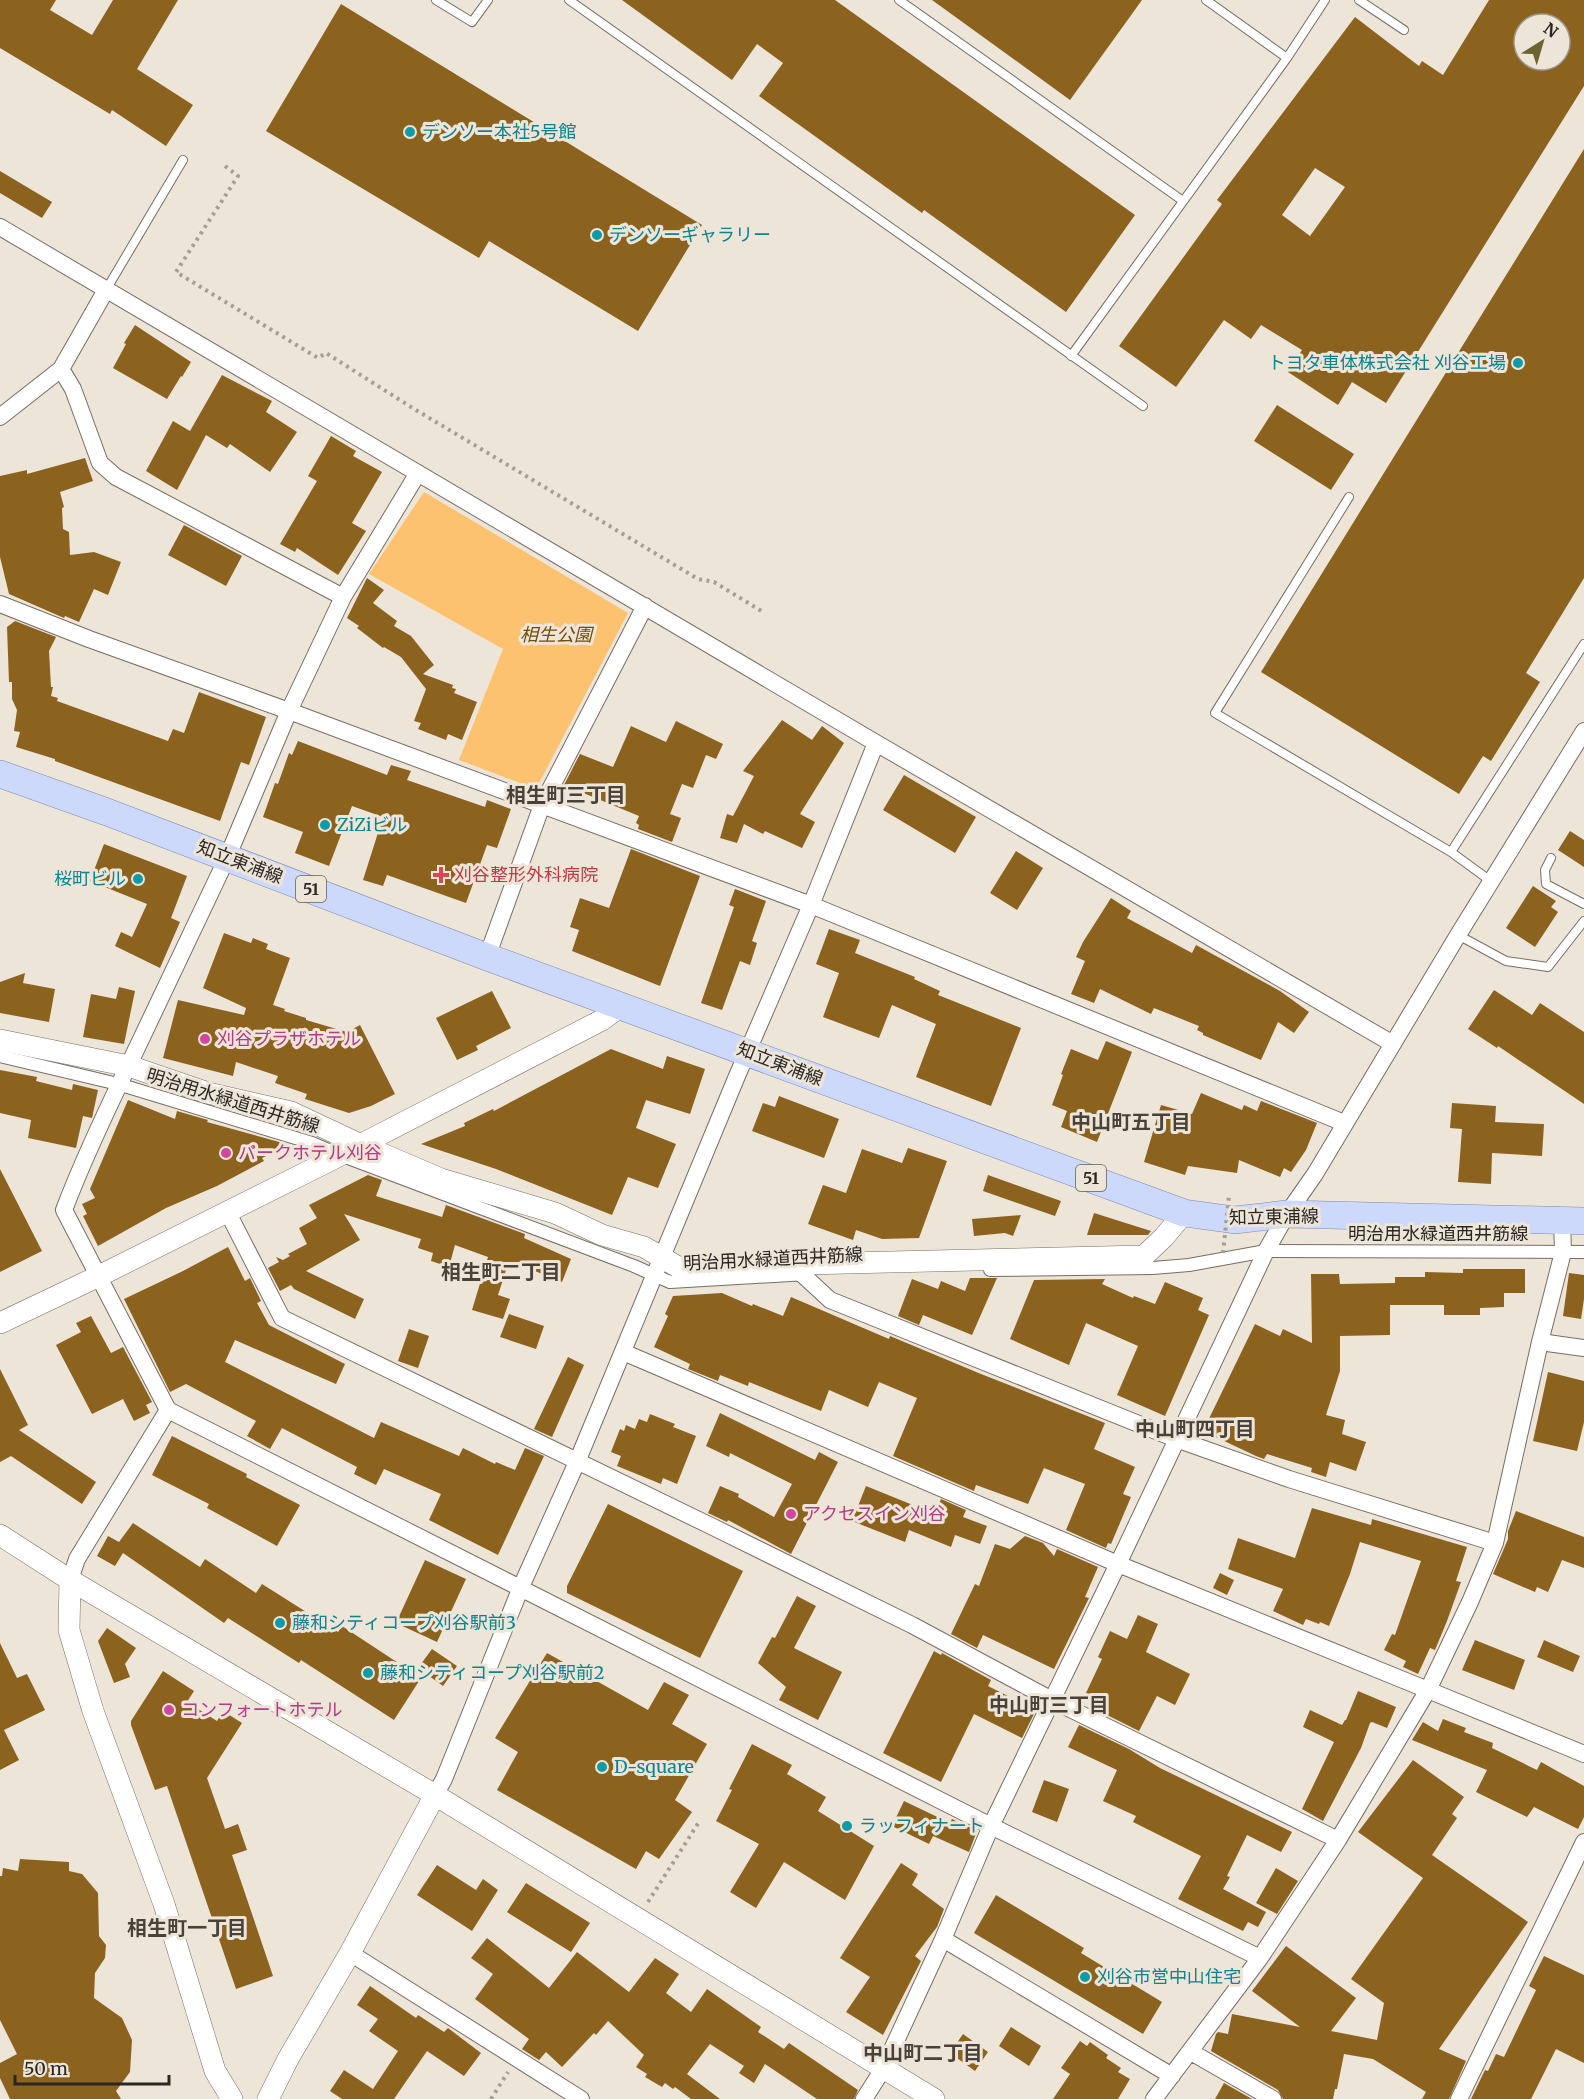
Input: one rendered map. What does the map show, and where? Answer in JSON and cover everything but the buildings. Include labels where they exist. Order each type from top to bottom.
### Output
[{"type":"main road","name":"知立東浦線","points":[[0,774],[107,812],[488,957],[1184,1213],[1234,1220],[1287,1214],[1573,1221]]},
{"type":"street","points":[[0,227],[876,743],[1393,1044]]},
{"type":"street","points":[[0,417],[61,369],[106,290]]},
{"type":"street","points":[[61,369],[73,389],[100,463],[116,477],[343,597]]},
{"type":"street","points":[[418,473],[343,597],[289,711],[227,858],[123,1075],[64,1210],[168,1410],[991,1826],[1260,1958]]},
{"type":"street","points":[[0,604],[89,639],[811,905],[1344,1124]]},
{"type":"street","points":[[488,957],[542,804],[645,606]]},
{"type":"street","points":[[864,2099],[883,2068],[943,1939],[991,1826],[1266,1251],[1584,731]]},
{"type":"street","points":[[272,2097],[288,2059],[350,1953],[444,1779],[521,1587],[577,1462],[737,1076],[811,905],[876,743]]},
{"type":"street","points":[[0,1323],[340,1155],[602,1020],[621,1006]]},
{"type":"street","points":[[0,1040],[123,1075],[291,1112],[441,1179],[555,1213],[602,1235],[644,1247],[658,1267]]},
{"type":"street","name":"明治用水緑道西井筋線","points":[[0,1056],[123,1075],[312,1143],[634,1266],[658,1267]]},
{"type":"street","points":[[227,1211],[282,1318],[912,1625],[1052,1700],[1338,1840]]},
{"type":"street","points":[[658,1267],[796,1269],[1144,1256],[1164,1238],[1184,1213]]},
{"type":"street","points":[[1154,2099],[1260,1958],[1338,1840],[1428,1690],[1470,1602],[1495,1543],[1540,1342],[1573,1221]]},
{"type":"street","name":"明治用水緑道西井筋線","points":[[796,1269],[834,1272],[1153,1268],[1266,1251],[1584,1252]]},
{"type":"street","points":[[796,1269],[830,1300],[1176,1439],[1289,1479],[1495,1543]]},
{"type":"street","points":[[1540,1342],[1584,1348]]},
{"type":"street","points":[[623,1352],[1118,1564],[1584,1754]]},
{"type":"street","points":[[168,1410],[77,1559],[70,1580],[69,1630],[93,1711],[164,1904],[215,2071],[232,2099]]},
{"type":"street","points":[[0,1535],[70,1580],[435,1795],[934,2099]]},
{"type":"street","points":[[1459,2099],[1584,1842]]},
{"type":"street","points":[[943,1939],[1172,2076]]},
{"type":"street","points":[[350,1953],[581,2099]]},
{"type":"street","points":[[1191,2052],[1273,2099]]},
{"type":"lane","points":[[436,0],[472,22],[488,0]]},
{"type":"lane","points":[[569,0],[1143,406]]},
{"type":"lane","points":[[899,0],[1183,201]]},
{"type":"lane","points":[[1206,0],[1287,58]]},
{"type":"lane","points":[[1071,356],[1287,58],[1325,0]]},
{"type":"lane","points":[[1359,0],[1404,30]]},
{"type":"lane","points":[[106,290],[183,160]]},
{"type":"lane","points":[[1348,497],[1215,713],[1451,852],[1492,882]]},
{"type":"lane","points":[[1451,852],[1584,644]]},
{"type":"lane","points":[[1551,858],[1545,870],[1546,884],[1584,904]]},
{"type":"lane","points":[[1458,935],[1506,961],[1548,968],[1584,921]]},
{"type":"path","points":[[225,166],[238,176],[176,272],[318,358],[326,353],[411,407],[698,579],[714,582],[763,612]]},
{"type":"path","points":[[1223,1253],[1228,1196]]},
{"type":"path","points":[[648,1902],[699,1822]]},
{"type":"path","points":[[491,2099],[516,2058]]},
{"type":"green space","name":"相生公園","points":[[424,492],[628,613],[536,789],[459,760],[503,649],[369,574]]},
{"type":"place","name":"デンソー本社5号館","points":[[410,132]]},
{"type":"place","name":"デンソーギャラリー","points":[[597,235]]},
{"type":"place","name":"トヨタ車体株式会社 刈谷工場","points":[[1518,363]]},
{"type":"place","name":"ZiZiビル","points":[[325,825]]},
{"type":"place","name":"刈谷整形外科病院","points":[[441,875]]},
{"type":"place","name":"桜町ビル","points":[[138,879]]},
{"type":"place","name":"刈谷プラザホテル","points":[[205,1039]]},
{"type":"place","name":"パークホテル刈谷","points":[[226,1153]]},
{"type":"place","name":"アクセスイン刈谷","points":[[791,1514]]},
{"type":"place","name":"藤和シティコープ刈谷駅前3","points":[[280,1623]]},
{"type":"place","name":"藤和シティコープ刈谷駅前2","points":[[368,1673]]},
{"type":"place","name":"コンフォートホテル","points":[[169,1710]]},
{"type":"place","name":"D-square","points":[[602,1767]]},
{"type":"place","name":"ラッフィナート","points":[[847,1826]]},
{"type":"place","name":"刈谷市営中山住宅","points":[[1085,1977]]},
{"type":"district","name":"相生町三丁目","points":[[566,795]]},
{"type":"district","name":"中山町五丁目","points":[[1131,1122]]},
{"type":"district","name":"相生町二丁目","points":[[501,1272]]},
{"type":"district","name":"中山町四丁目","points":[[1195,1429]]},
{"type":"district","name":"中山町三丁目","points":[[1049,1705]]},
{"type":"district","name":"相生町一丁目","points":[[187,1928]]},
{"type":"district","name":"中山町二丁目","points":[[923,2053]]}]
